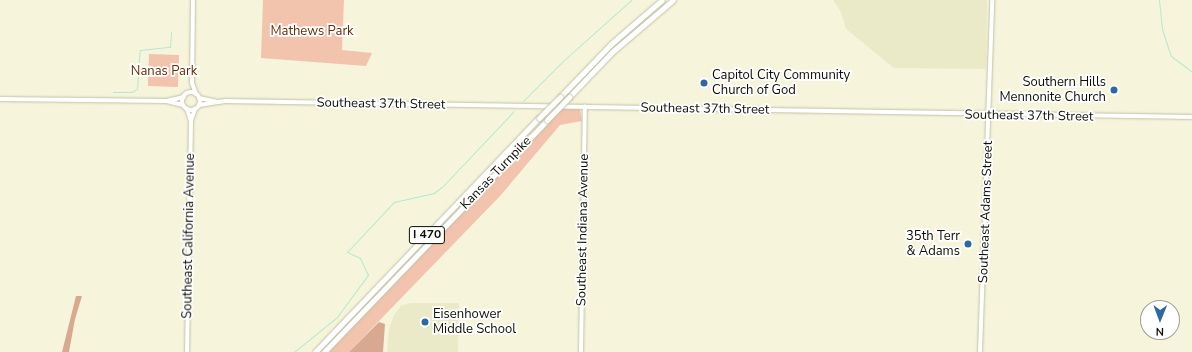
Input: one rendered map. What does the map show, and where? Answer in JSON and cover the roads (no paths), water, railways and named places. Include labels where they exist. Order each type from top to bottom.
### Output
[{"type":"highway","name":"Kansas Turnpike","points":[[315,352],[611,44],[662,0]]},
{"type":"highway","name":"Kansas Turnpike","points":[[324,352],[569,97],[628,38],[673,0]]},
{"type":"main road","points":[[192,84],[183,105],[187,109],[195,109],[199,105],[192,84],[193,0]]},
{"type":"main road","name":"Southeast Adams Street","points":[[980,352],[990,115],[992,0]]},
{"type":"main road","points":[[186,95],[197,96]]},
{"type":"main road","name":"Southeast 37th Street","points":[[197,96],[218,102]]},
{"type":"main road","name":"Southeast 37th Street","points":[[199,105],[218,102],[1192,117]]},
{"type":"main road","name":"Southeast California Avenue","points":[[187,109],[191,121]]},
{"type":"main road","name":"Southeast California Avenue","points":[[187,352],[191,121],[195,109]]},
{"type":"street","points":[[167,101],[186,95]]},
{"type":"street","points":[[0,99],[167,101],[183,105]]},
{"type":"street","name":"Southeast Indiana Avenue","points":[[580,352],[585,107]]},
{"type":"waterway","points":[[523,101],[564,60],[631,0]]},
{"type":"waterway","points":[[1159,0],[1162,29],[1171,56],[1192,72]]},
{"type":"waterway","points":[[113,92],[132,92],[137,89],[140,50],[170,47],[171,32]]},
{"type":"waterway","points":[[294,352],[337,317],[368,275],[360,258],[347,252],[394,202],[434,193],[443,186],[514,111]]},
{"type":"place","name":"Capitol City Community Church of God","points":[[704,83]]},
{"type":"place","name":"Southern Hills Mennonite Church","points":[[1114,90]]},
{"type":"place","name":"35th Terr & Adams","points":[[968,244]]},
{"type":"place","name":"Eisenhower Middle School","points":[[425,322]]},
{"type":"park label","name":"Mathews Park","points":[[312,31]]},
{"type":"park label","name":"Nanas Park","points":[[164,71]]}]
